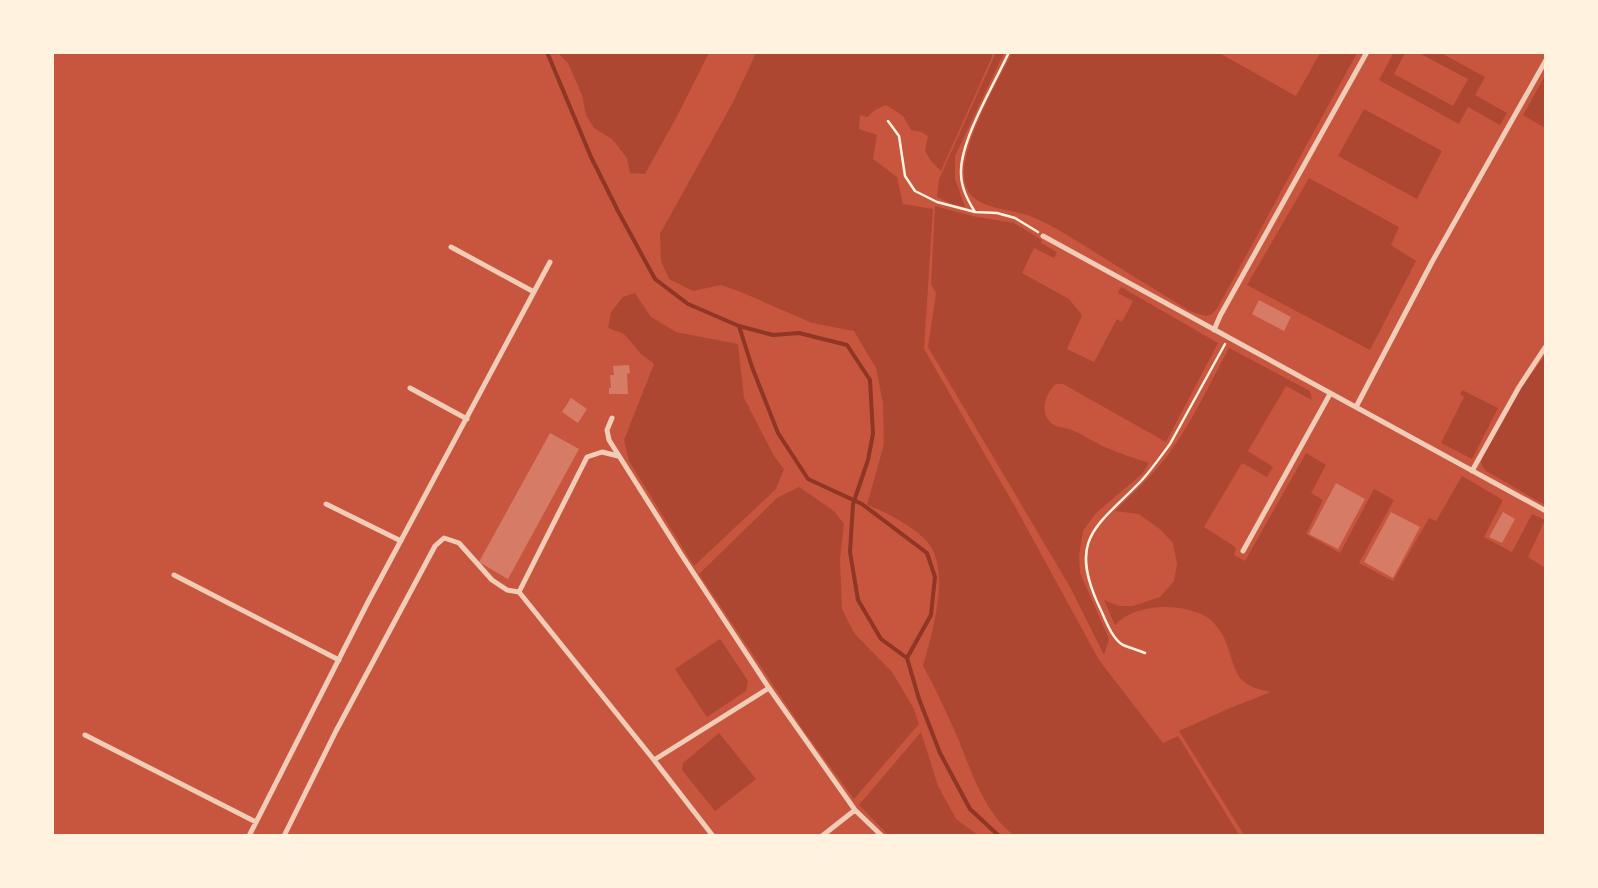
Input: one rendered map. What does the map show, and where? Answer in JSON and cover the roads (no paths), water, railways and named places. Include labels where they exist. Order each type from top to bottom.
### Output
[{"type":"street","points":[[1214,330],[1367,52]]},
{"type":"street","points":[[1356,408],[1432,262],[1546,60]]},
{"type":"street","points":[[1043,236],[1546,511]]},
{"type":"street","points":[[451,247],[534,292]]},
{"type":"street","points":[[249,836],[401,541],[550,262]]},
{"type":"street","points":[[1472,471],[1519,387],[1546,346]]},
{"type":"street","points":[[410,388],[466,418]]},
{"type":"street","points":[[1243,551],[1330,394]]},
{"type":"street","points":[[612,418],[607,430],[609,440],[618,456],[769,688],[855,810],[882,836]]},
{"type":"street","points":[[519,592],[587,458],[602,452],[618,456]]},
{"type":"street","points":[[326,504],[401,541]]},
{"type":"street","points":[[284,836],[336,731],[435,546],[444,538],[459,543],[492,580],[507,590],[519,592],[713,836]]},
{"type":"street","points":[[174,575],[339,660]]},
{"type":"street","points":[[654,760],[769,688]]},
{"type":"street","points":[[85,735],[256,822]]},
{"type":"street","points":[[822,836],[855,810]]},
{"type":"waterway","points":[[547,52],[591,157],[655,279],[688,304],[739,326],[752,367],[778,433],[808,479],[862,504],[927,553],[935,577],[931,615],[907,658],[919,699],[940,753],[970,809],[999,836]]},
{"type":"waterway","points":[[739,326],[773,335],[799,333],[847,345],[870,380],[873,434],[868,460],[853,504],[850,552],[858,600],[881,639],[907,658]]}]
